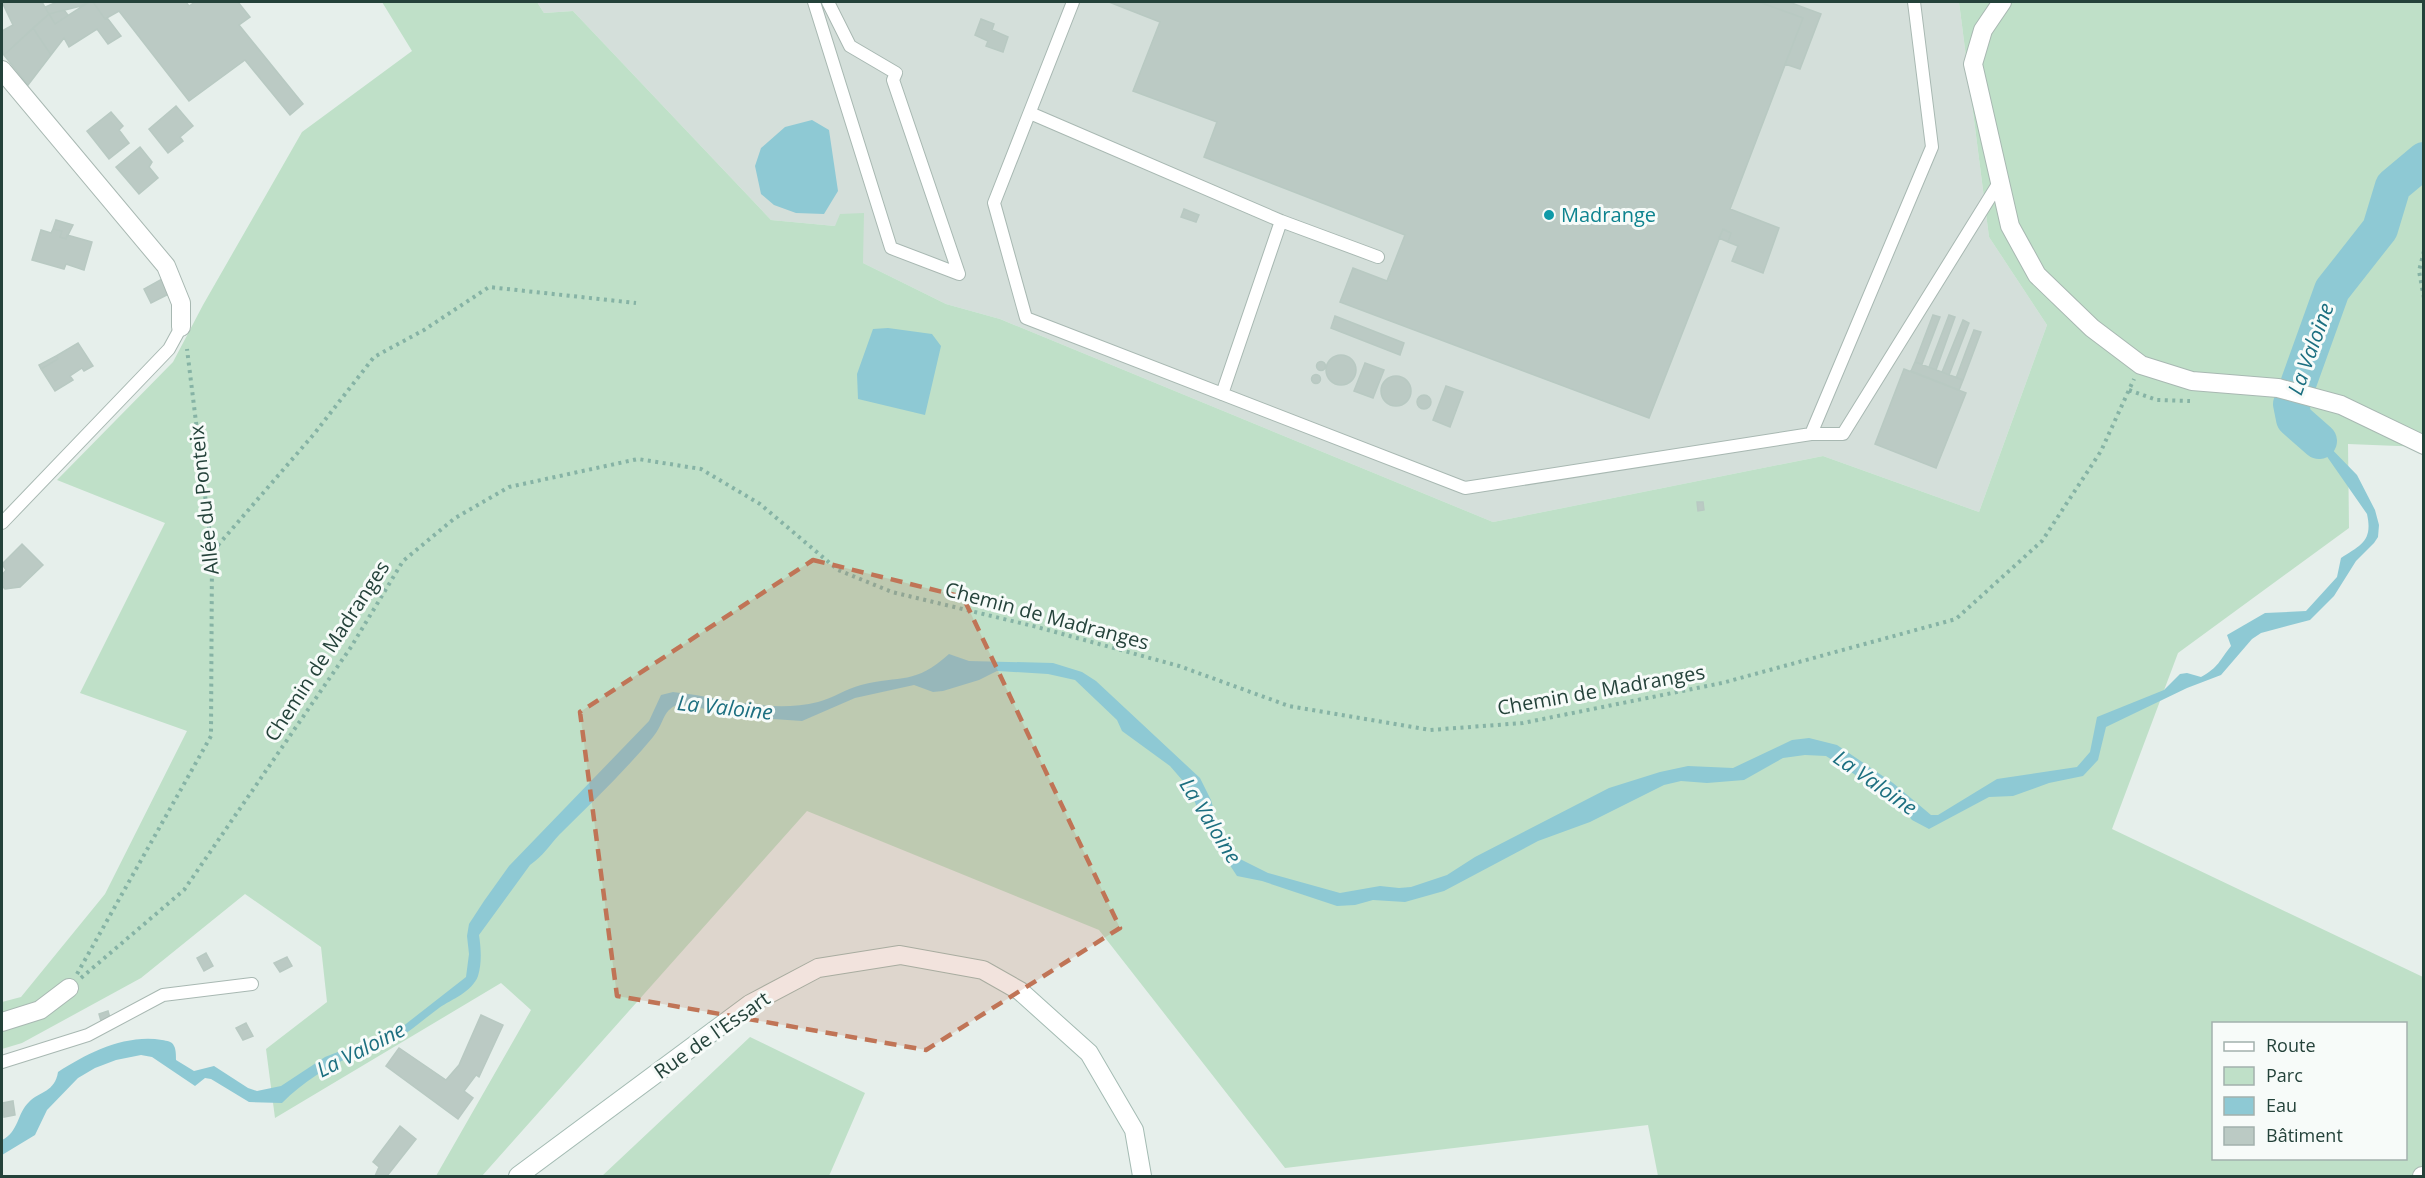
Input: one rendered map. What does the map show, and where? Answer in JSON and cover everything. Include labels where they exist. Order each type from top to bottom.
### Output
[{"type":"street","points":[[2002,2],[1983,30],[1972,64],[2010,226],[2037,275],[2092,328],[2140,365],[2192,381],[2278,388],[2341,405],[2424,445]]},
{"type":"street","points":[[2,70],[166,266],[181,303],[181,327]]},
{"type":"street","name":"Rue de l'Essart","points":[[518,1176],[750,1004],[818,968],[900,955],[983,970],[1020,991],[1089,1053],[1134,1130],[1142,1176]]},
{"type":"street","points":[[2,1022],[40,1010],[69,988]]},
{"type":"lane","points":[[814,2],[891,248],[959,274],[893,80],[896,73],[850,46],[828,2]]},
{"type":"lane","points":[[1073,2],[994,203],[1026,318],[1465,488],[1812,434],[1843,434],[2000,182]]},
{"type":"lane","points":[[1812,434],[1932,147],[1914,2]]},
{"type":"lane","points":[[1030,113],[1281,221],[1378,257]]},
{"type":"lane","points":[[1222,394],[1281,221]]},
{"type":"lane","points":[[2,523],[169,349],[181,327]]},
{"type":"lane","points":[[2,1062],[88,1035],[163,995],[252,984]]},
{"type":"path","points":[[2424,251],[2419,271],[2424,298]]},
{"type":"path","points":[[212,552],[314,434],[374,357],[424,330],[489,287],[636,303]]},
{"type":"path","name":"Allée du Ponteix","points":[[69,988],[211,736],[212,552],[185,337],[181,327]]},
{"type":"path","name":"Chemin de Madranges","points":[[69,988],[184,890],[351,647],[403,561],[455,518],[509,487],[638,459],[701,469],[760,504],[838,570],[892,592],[1037,627],[1179,666],[1290,706],[1430,730],[1523,723],[1722,683],[1956,619],[2042,541],[2101,451],[2140,365]]},
{"type":"highlighted area","points":[[813,560],[963,597],[1120,928],[926,1050],[617,996],[580,712]]},
{"type":"shaded area","points":[[537,2],[1959,2],[1989,237],[2047,325],[1979,512],[1823,456],[1493,522],[1000,319],[946,304],[863,263],[835,226],[771,220],[573,11],[544,13]]},
{"type":"green space","points":[[382,2],[537,2],[544,13],[573,11],[771,220],[835,226],[840,214],[864,213],[863,263],[946,304],[1000,319],[1493,522],[1823,456],[1979,512],[2047,325],[1989,237],[1959,2],[2423,2],[2423,447],[2348,444],[2349,528],[2178,653],[2112,829],[2423,977],[2423,1176],[1658,1176],[1648,1125],[1285,1168],[1099,930],[807,811],[482,1176],[436,1176],[531,1010],[501,983],[275,1118],[266,1049],[327,1002],[321,947],[245,894],[141,978],[22,1043],[2,1049],[2,1002],[21,997],[105,894],[187,731],[80,693],[165,523],[57,480],[173,362],[302,132],[412,51]]},
{"type":"green space","points":[[750,1037],[865,1093],[829,1176],[602,1176]]},
{"type":"water","points":[[812,120],[829,130],[838,191],[824,214],[796,213],[774,205],[761,194],[755,166],[761,148],[785,127]]},
{"type":"water","points":[[2423,156],[2423,161],[2393,186],[2386,198],[2380,229],[2332,290],[2301,374],[2289,378],[2330,284],[2349,266],[2376,229],[2386,188]]},
{"type":"water","points":[[888,328],[932,334],[941,346],[925,415],[858,399],[857,374],[873,329]]},
{"type":"water","points":[[2285,403],[2297,406],[2302,421],[2357,475],[2375,510],[2379,525],[2378,537],[2356,561],[2334,596],[2310,620],[2261,633],[2252,639],[2221,675],[2187,688],[2106,727],[2098,760],[2083,776],[2049,783],[2013,796],[1989,797],[1929,829],[1912,820],[1896,801],[1826,756],[1805,755],[1783,758],[1744,780],[1707,783],[1681,781],[1664,785],[1590,822],[1538,841],[1444,891],[1405,902],[1373,900],[1355,905],[1337,906],[1262,881],[1237,876],[1202,823],[1193,796],[1183,781],[1170,766],[1122,731],[1117,720],[1075,680],[1048,674],[997,671],[979,680],[943,691],[933,692],[914,685],[855,698],[802,721],[744,717],[681,704],[670,709],[657,732],[642,750],[530,865],[479,935],[480,966],[475,982],[461,995],[400,1037],[382,1047],[355,1055],[326,1069],[307,1081],[282,1103],[249,1102],[211,1079],[205,1078],[195,1086],[152,1057],[141,1055],[116,1060],[78,1078],[47,1110],[35,1135],[2,1155],[2,1140],[12,1132],[25,1106],[54,1084],[58,1072],[94,1052],[121,1042],[148,1039],[172,1043],[175,1047],[176,1060],[194,1071],[214,1066],[248,1088],[257,1091],[281,1086],[325,1057],[402,1027],[466,977],[469,924],[509,866],[649,721],[661,695],[673,692],[763,705],[800,705],[818,702],[861,685],[917,675],[927,671],[949,654],[969,661],[1053,663],[1082,672],[1096,681],[1200,778],[1211,800],[1217,822],[1240,859],[1268,873],[1340,893],[1380,886],[1411,887],[1447,875],[1475,857],[1609,788],[1688,766],[1733,768],[1792,740],[1809,738],[1837,745],[1893,783],[1931,815],[1938,815],[1997,779],[2077,767],[2090,752],[2097,717],[2164,690],[2180,674],[2187,673],[2201,677],[2215,667],[2231,646],[2227,635],[2265,613],[2306,611],[2337,577],[2341,558],[2360,545],[2367,536],[2367,514],[2321,448],[2289,423],[2284,410]]},
{"type":"building","points":[[2,2],[42,2],[49,14],[4,55],[2,31],[13,25]]},
{"type":"building","points":[[57,2],[89,2],[49,14],[45,7]]},
{"type":"building","points":[[89,2],[93,2],[121,36],[108,44],[97,29],[69,47],[64,38],[51,55],[33,28],[49,14],[55,24]]},
{"type":"building","points":[[93,2],[186,2],[189,6],[195,2],[238,2],[250,17],[239,25],[303,104],[290,115],[245,60],[189,101],[119,11],[105,19]]},
{"type":"building","name":"Madrange","points":[[1109,2],[1759,2],[1803,18],[1730,209],[1779,228],[1763,273],[1732,261],[1738,246],[1728,242],[1731,233],[1723,229],[1649,418],[1340,302],[1353,268],[1387,281],[1405,235],[1204,157],[1217,122],[1133,91],[1160,22]]},
{"type":"building","points":[[1759,2],[1789,2],[1821,14],[1800,69],[1785,64],[1803,18]]},
{"type":"building","points":[[64,10],[68,15],[55,24],[49,14]]},
{"type":"building","points":[[981,19],[994,24],[992,30],[1008,37],[1003,52],[986,46],[988,41],[975,35]]},
{"type":"building","points":[[33,28],[51,55],[28,85],[4,55]]},
{"type":"building","points":[[176,106],[193,126],[180,137],[183,141],[168,153],[149,129]]},
{"type":"building","points":[[111,112],[123,126],[119,130],[129,143],[109,159],[87,131]]},
{"type":"building","points":[[140,147],[152,162],[149,167],[158,178],[139,194],[116,167]]},
{"type":"building","points":[[1184,209],[1199,215],[1196,222],[1181,217]]},
{"type":"building","points":[[56,220],[73,225],[66,239],[60,237],[62,231],[53,229]]},
{"type":"building","points":[[53,229],[62,231],[60,237],[66,239],[67,235],[92,242],[84,270],[66,264],[64,269],[32,260],[41,230],[51,233]]},
{"type":"building","points":[[1723,229],[1731,233],[1728,242],[1719,238]]},
{"type":"building","points":[[162,279],[169,294],[151,303],[144,289]]},
{"type":"building","points":[[1933,315],[1940,317],[1922,364],[1915,362]]},
{"type":"building","points":[[1949,315],[1955,317],[1936,370],[1929,367]]},
{"type":"building","points":[[1335,316],[1404,343],[1400,355],[1331,328]]},
{"type":"building","points":[[1963,320],[1969,323],[1949,375],[1942,372]]},
{"type":"building","points":[[1974,330],[1981,332],[1963,380],[1956,378]]},
{"type":"building","points":[[78,343],[93,366],[84,371],[82,368],[70,376],[73,380],[55,391],[41,369],[58,359],[56,356]]},
{"type":"building","points":[[1341,355],[1347,356],[1355,364],[1355,376],[1347,384],[1341,385],[1335,384],[1327,376],[1326,370],[1327,364],[1335,356]]},
{"type":"building","points":[[56,356],[58,359],[41,369],[39,365]]},
{"type":"building","points":[[1321,362],[1325,366],[1321,370],[1317,366]]},
{"type":"building","points":[[1915,362],[1963,380],[1959,390],[1911,371]]},
{"type":"building","points":[[1365,363],[1384,370],[1373,398],[1354,391]]},
{"type":"building","points":[[1904,369],[1966,393],[1936,468],[1875,444]]},
{"type":"building","points":[[1316,375],[1320,379],[1316,383],[1312,379]]},
{"type":"building","points":[[1396,376],[1402,377],[1410,385],[1410,397],[1402,405],[1396,406],[1390,405],[1382,397],[1381,391],[1382,385],[1390,377]]},
{"type":"building","points":[[1446,386],[1463,392],[1450,427],[1433,420]]},
{"type":"building","points":[[1424,395],[1429,397],[1431,402],[1429,407],[1424,409],[1419,407],[1417,402],[1419,397]]},
{"type":"building","points":[[1697,502],[1703,502],[1704,510],[1698,511]]},
{"type":"building","points":[[22,544],[43,565],[20,587],[5,589],[2,586],[2,575],[6,570],[2,564]]},
{"type":"building","points":[[206,953],[213,966],[204,971],[197,958]]},
{"type":"building","points":[[287,957],[292,966],[280,972],[274,963]]},
{"type":"building","points":[[108,1011],[110,1018],[101,1021],[99,1014]]},
{"type":"building","points":[[481,1015],[503,1025],[479,1077],[476,1075],[464,1091],[473,1098],[458,1119],[386,1066],[399,1048],[446,1080],[459,1065]]},
{"type":"building","points":[[246,1023],[253,1036],[243,1040],[236,1028]]},
{"type":"building","points":[[13,1101],[15,1115],[4,1117],[2,1103]]},
{"type":"building","points":[[400,1126],[416,1139],[387,1176],[375,1176],[379,1167],[373,1162]]},
{"type":"waterway","name":"La Valoine","points":[[2319,441],[2294,419],[2291,404],[2332,290],[2380,229],[2393,186],[2424,160]]},
{"type":"place","name":"Madrange","points":[[1549,215]]}]
